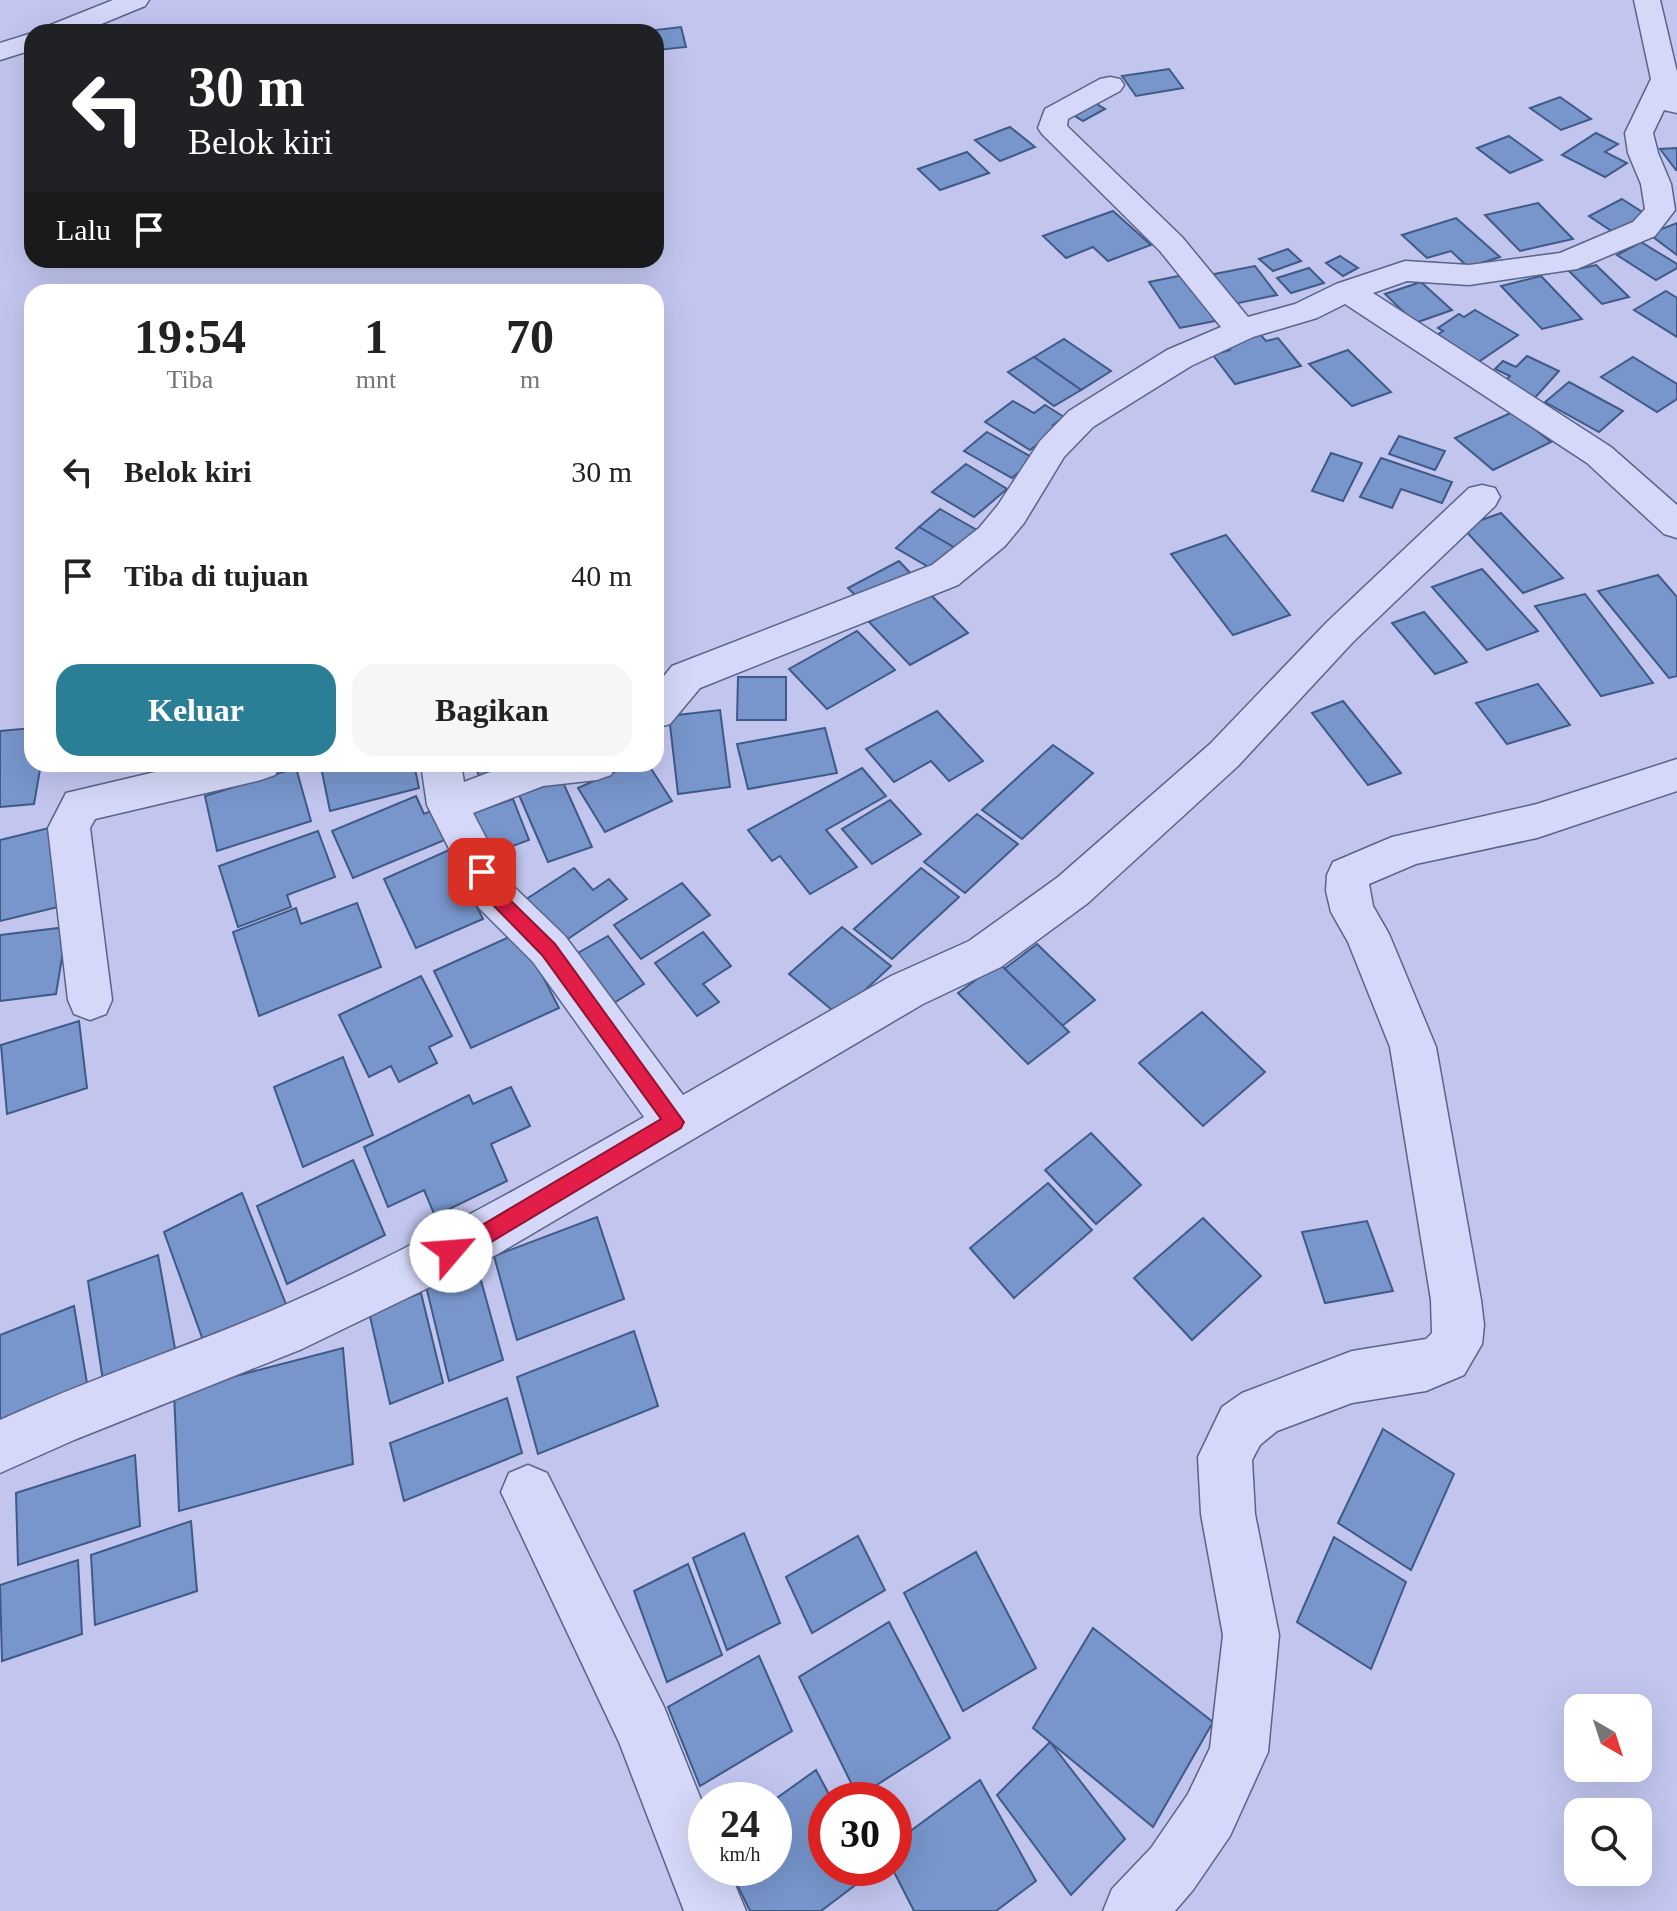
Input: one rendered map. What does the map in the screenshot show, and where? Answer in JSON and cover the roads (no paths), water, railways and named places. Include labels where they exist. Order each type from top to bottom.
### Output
[{"type":"street","points":[[78,24],[136,0]]},
{"type":"street","points":[[1647,0],[1677,117]]},
{"type":"street","points":[[0,52],[24,44]]},
{"type":"street","points":[[664,703],[686,677],[945,575],[965,561],[1002,526],[1052,449],[1081,419],[1179,358],[1241,330],[1306,311],[1347,291],[1405,271],[1469,275],[1566,262],[1644,229],[1660,210],[1656,184],[1643,153],[1639,133],[1665,79]]},
{"type":"street","points":[[1110,85],[1055,115],[1052,128],[1171,244],[1241,330]]},
{"type":"street","points":[[1347,291],[1599,455],[1675,521]]},
{"type":"street","points":[[0,1447],[60,1419],[284,1331],[479,1238],[907,990],[985,954],[1073,890],[1224,755],[1340,632],[1482,497]]},
{"type":"street","points":[[90,1000],[69,828],[81,805],[226,772]]},
{"type":"street","points":[[527,772],[444,785],[494,895],[549,949],[675,1122]]},
{"type":"street","points":[[1134,1911],[1172,1869],[1209,1815],[1239,1752],[1251,1635],[1228,1514],[1225,1457],[1241,1426],[1260,1411],[1352,1377],[1426,1365],[1446,1357],[1456,1344],[1459,1325],[1456,1300],[1413,1047],[1367,934],[1353,912],[1347,891],[1348,875],[1362,866],[1413,849],[1537,821],[1677,775]]},
{"type":"street","points":[[528,1492],[643,1728],[715,1911]]}]
